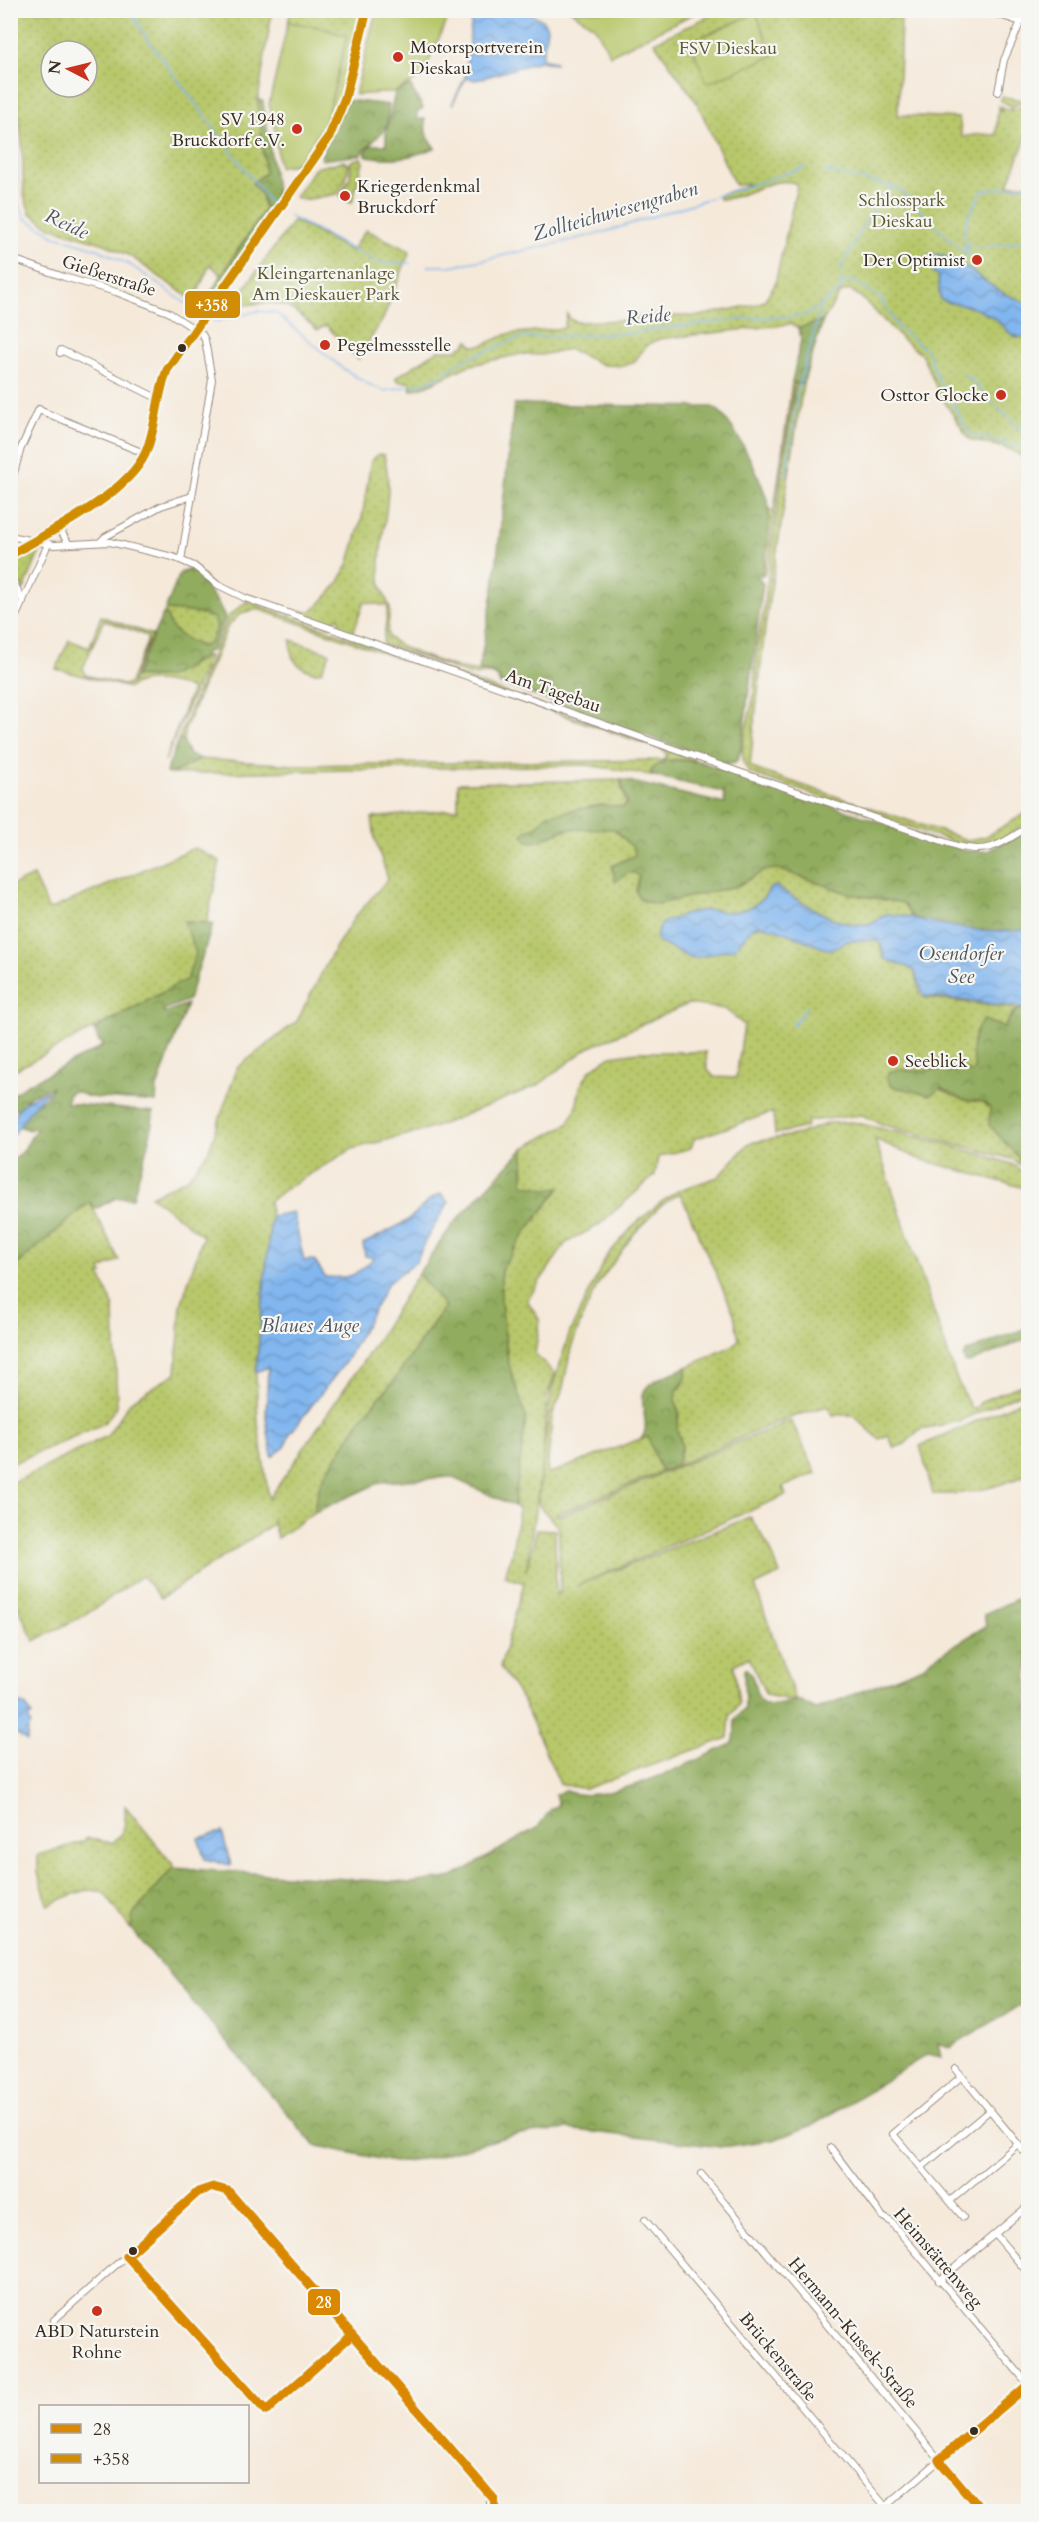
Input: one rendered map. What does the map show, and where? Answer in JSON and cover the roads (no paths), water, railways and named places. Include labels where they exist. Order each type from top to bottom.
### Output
[{"type":"main road","points":[[10,555],[122,484],[139,467],[150,441],[164,376],[322,150],[341,110],[367,10]]},
{"type":"street","points":[[984,10],[1021,22]]},
{"type":"street","points":[[998,92],[1004,60],[1026,10]]},
{"type":"street","name":"Gießerstraße","points":[[10,258],[116,292],[168,312],[195,330]]},
{"type":"street","points":[[181,560],[212,380],[205,340],[202,334],[195,330]]},
{"type":"street","points":[[60,353],[62,350],[159,399]]},
{"type":"street","points":[[10,487],[21,448],[39,408],[139,451]]},
{"type":"street","points":[[100,542],[161,506],[192,495]]},
{"type":"street","points":[[64,522],[62,533],[69,544]]},
{"type":"street","name":"Am Tagebau","points":[[10,536],[48,544],[100,542],[181,560],[194,566],[218,585],[245,598],[729,769],[957,846],[987,850],[1029,827]]},
{"type":"street","points":[[17,614],[48,544]]},
{"type":"street","points":[[10,574],[23,602]]},
{"type":"street","points":[[956,2069],[1029,2156]]},
{"type":"street","points":[[962,2076],[893,2134],[963,2217]]},
{"type":"street","points":[[922,2168],[990,2110]]},
{"type":"street","points":[[950,2201],[1018,2144]]},
{"type":"street","name":"Heimstättenweg","points":[[831,2148],[883,2217],[890,2221],[1027,2388]]},
{"type":"street","name":"Hermann-Kussek-Straße","points":[[701,2174],[983,2511]]},
{"type":"street","points":[[54,2320],[198,2192],[206,2187],[219,2187],[228,2191],[495,2501],[496,2511]]},
{"type":"street","points":[[939,2281],[1029,2206]]},
{"type":"street","name":"Brückenstraße","points":[[645,2220],[888,2509]]},
{"type":"street","points":[[995,2234],[1029,2273]]},
{"type":"street","points":[[888,2509],[940,2460],[1027,2388]]},
{"type":"street","points":[[490,2497],[490,2511]]},
{"type":"street","points":[[595,2511],[602,2511]]},
{"type":"water","points":[[476,11],[516,11],[536,16],[547,28],[542,59],[556,62],[555,64],[540,61],[476,80],[466,78],[452,105],[465,77],[472,16]]},
{"type":"water","points":[[928,255],[948,257],[957,261],[991,286],[1027,303],[1028,334],[1023,337],[1014,336],[987,314],[971,307],[940,299],[938,276],[924,263]]},
{"type":"water","name":"Osendorfer See","points":[[775,886],[809,907],[850,924],[863,925],[874,922],[886,914],[966,929],[1028,930],[1028,1008],[924,996],[915,972],[908,967],[885,959],[881,945],[876,940],[847,941],[835,948],[826,949],[776,929],[759,925],[752,928],[735,948],[695,958],[688,957],[658,942],[656,936],[662,923],[702,911],[727,912],[747,909],[758,903],[770,888]]},
{"type":"water","points":[[48,1091],[32,1108],[11,1138],[13,1120],[20,1107],[39,1094]]},
{"type":"water","name":"Blaues Auge","points":[[441,1194],[449,1202],[425,1241],[416,1262],[388,1283],[346,1361],[289,1435],[285,1447],[272,1457],[266,1418],[268,1367],[256,1372],[271,1216],[293,1212],[304,1261],[314,1260],[325,1277],[347,1277],[374,1258],[365,1256],[363,1244],[405,1222],[430,1200]]},
{"type":"water","points":[[19,1704],[25,1705],[32,1715],[28,1719],[31,1725],[28,1729],[27,1741],[11,1730],[11,1708]]},
{"type":"water","points":[[222,1832],[231,1865],[205,1859],[198,1838]]},
{"type":"waterway","name":"Zollteichwiesengraben","points":[[130,10],[146,37],[273,207]]},
{"type":"waterway","name":"Reide","points":[[10,102],[17,151],[17,202],[25,218],[55,236],[98,249],[132,266],[200,313]]},
{"type":"waterway","name":"Zollteichwiesengraben","points":[[427,266],[450,266],[483,260],[602,233],[806,167]]},
{"type":"waterway","name":"Zollteichwiesengraben","points":[[824,171],[898,188],[952,242],[973,259]]},
{"type":"waterway","points":[[967,250],[965,228],[981,193],[985,190],[1028,185]]},
{"type":"waterway","points":[[841,274],[841,268],[863,225],[876,205],[892,188]]},
{"type":"waterway","name":"Zollteichwiesengraben","points":[[287,215],[378,263],[410,263]]},
{"type":"waterway","points":[[964,253],[967,250],[1028,240]]},
{"type":"waterway","points":[[967,249],[969,241]]},
{"type":"waterway","name":"Reide","points":[[841,279],[841,284]]},
{"type":"waterway","name":"Reide","points":[[210,319],[218,321],[258,311],[276,313],[342,368],[368,384],[385,391],[424,383],[463,360],[519,338],[628,333],[749,318],[803,316],[838,291],[845,282],[854,281],[881,299],[898,328],[927,350],[939,381],[970,434],[1023,448],[1028,455]]},
{"type":"waterway","points":[[786,475],[798,389],[821,306]]},
{"type":"waterway","points":[[965,374],[1028,437]]},
{"type":"waterway","points":[[792,1026],[807,1007]]},
{"type":"place","name":"Motorsportverein Dieskau","points":[[398,57]]},
{"type":"place","name":"SV 1948 Bruckdorf e.V.","points":[[297,129]]},
{"type":"place","name":"Kriegerdenkmal Bruckdorf","points":[[345,196]]},
{"type":"place","name":"Der Optimist","points":[[977,260]]},
{"type":"place","name":"Pegelmessstelle","points":[[325,345]]},
{"type":"place","name":"Osttor Glocke","points":[[1001,395]]},
{"type":"place","name":"Seeblick","points":[[893,1061]]},
{"type":"place","name":"ABD Naturstein Rohne","points":[[97,2311]]},
{"type":"park label","name":"FSV Dieskau","points":[[728,48]]},
{"type":"park label","name":"Schlosspark Dieskau","points":[[902,210]]},
{"type":"park label","name":"Kleingartenanlage Am Dieskauer Park","points":[[326,283]]}]
